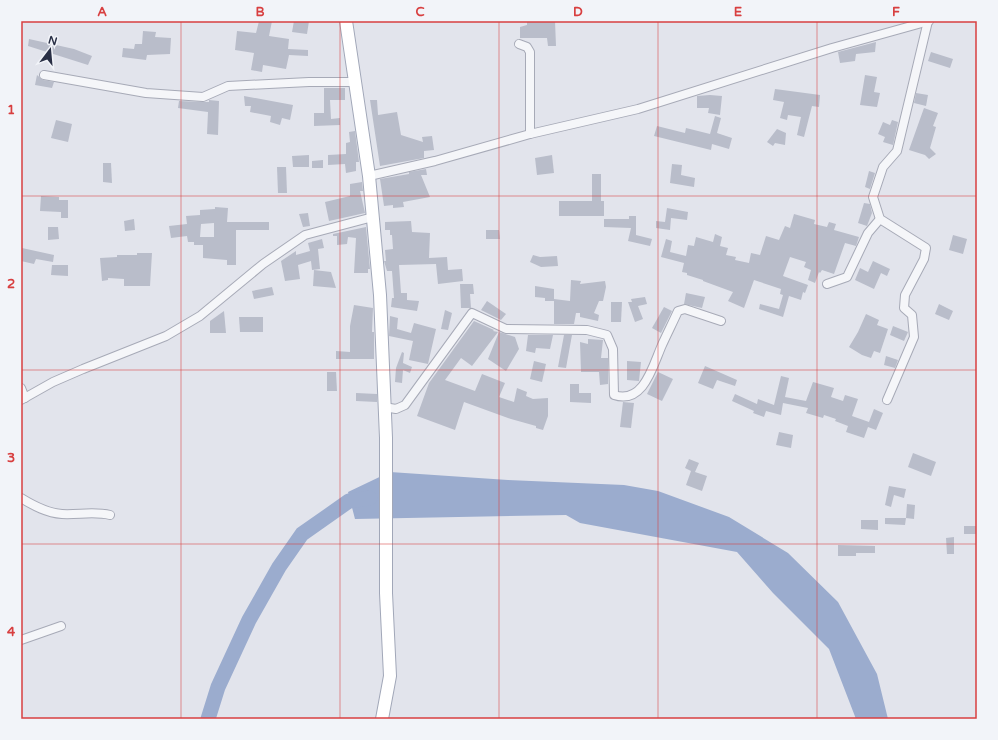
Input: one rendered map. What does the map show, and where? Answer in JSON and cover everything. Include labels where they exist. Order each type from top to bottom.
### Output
[{"type":"main road","points":[[346,21],[369,176],[380,295],[386,438],[386,593],[390,676],[382,719]]},
{"type":"street","points":[[369,176],[435,161],[530,134],[638,108],[832,48],[929,21],[897,151],[882,167],[873,197],[880,218],[926,248],[924,259],[905,295],[904,308],[912,315],[914,337],[887,400]]},
{"type":"street","points":[[519,44],[527,47],[530,52],[530,134]]},
{"type":"street","points":[[44,75],[146,92],[203,97],[228,86],[309,82],[354,82]]},
{"type":"street","points":[[21,388],[23,399],[54,382],[83,369],[166,336],[200,316],[263,264],[305,235],[373,217]]},
{"type":"street","points":[[827,284],[847,277],[868,232],[880,218]]},
{"type":"street","points":[[384,407],[396,410],[404,405],[472,314],[506,329],[586,330],[607,334],[613,349],[614,394],[622,397],[630,395],[641,388],[648,378],[678,311],[685,309],[721,321]]},
{"type":"street","points":[[21,498],[37,507],[56,512],[101,513],[110,515]]},
{"type":"street","points":[[21,640],[61,626]]},
{"type":"water","points":[[390,472],[508,480],[624,485],[658,491],[729,517],[788,553],[838,602],[877,674],[888,719],[856,719],[829,649],[773,593],[737,552],[580,523],[566,515],[355,519],[348,492]]},
{"type":"building","points":[[259,21],[272,21],[269,36],[289,39],[288,49],[308,50],[308,56],[289,55],[286,69],[263,65],[262,72],[251,70],[254,53],[235,50],[237,31],[256,33]]},
{"type":"building","points":[[294,21],[309,21],[307,34],[292,32]]},
{"type":"building","points":[[527,21],[555,21],[556,46],[548,46],[547,38],[520,38],[520,27],[527,25]]},
{"type":"building","points":[[143,31],[156,32],[155,37],[171,38],[170,54],[147,55],[146,60],[122,57],[123,48],[134,49],[135,44],[142,44]]},
{"type":"building","points":[[29,39],[74,49],[92,56],[88,65],[28,46]]},
{"type":"building","points":[[876,42],[875,52],[856,54],[855,61],[840,63],[838,52]]},
{"type":"building","points":[[931,52],[953,59],[950,68],[928,61]]},
{"type":"building","points":[[37,75],[43,80],[54,82],[52,88],[35,85]]},
{"type":"building","points":[[865,75],[877,77],[874,92],[880,93],[877,107],[860,105]]},
{"type":"building","points":[[324,88],[345,88],[345,100],[330,100],[331,119],[340,118],[340,125],[314,126],[314,113],[324,113]]},
{"type":"building","points":[[775,89],[820,95],[819,107],[812,106],[804,137],[797,135],[801,117],[788,115],[787,120],[780,118],[784,102],[773,100]]},
{"type":"building","points":[[916,93],[928,95],[926,106],[914,103]]},
{"type":"building","points":[[244,96],[293,105],[290,120],[282,118],[280,125],[270,122],[271,116],[250,112],[251,106],[245,106]]},
{"type":"building","points":[[697,96],[722,96],[720,115],[708,113],[709,108],[697,108]]},
{"type":"building","points":[[209,100],[219,101],[218,135],[207,134],[208,112],[178,108],[179,101],[209,102]]},
{"type":"building","points":[[370,100],[377,100],[378,115],[397,112],[401,135],[423,142],[422,137],[432,136],[434,150],[424,151],[424,158],[380,166]]},
{"type":"building","points":[[924,108],[938,113],[933,126],[936,127],[930,148],[936,154],[929,159],[925,155],[909,150]]},
{"type":"building","points":[[715,116],[721,118],[717,133],[732,138],[729,149],[712,144],[711,150],[654,136],[657,126],[685,133],[686,128],[710,134]]},
{"type":"building","points":[[56,120],[72,124],[68,142],[51,138]]},
{"type":"building","points":[[892,120],[898,122],[893,145],[883,142],[885,137],[878,134],[883,122],[890,125]]},
{"type":"building","points":[[777,129],[786,133],[785,145],[775,143],[773,146],[767,142]]},
{"type":"building","points":[[355,131],[359,162],[356,162],[356,171],[346,173],[345,164],[328,165],[328,155],[346,154],[346,143],[350,142],[349,132]]},
{"type":"building","points":[[309,155],[309,167],[293,167],[292,156]]},
{"type":"building","points":[[552,155],[554,173],[537,175],[535,158]]},
{"type":"building","points":[[323,160],[323,168],[312,168],[312,161]]},
{"type":"building","points":[[103,163],[111,163],[112,183],[103,182]]},
{"type":"building","points":[[672,164],[682,165],[681,175],[695,178],[694,187],[670,183]]},
{"type":"building","points":[[277,167],[286,167],[287,193],[278,193]]},
{"type":"building","points":[[426,169],[427,175],[421,175],[430,197],[403,202],[404,207],[393,208],[393,205],[384,206],[380,179],[409,174],[409,172]]},
{"type":"building","points":[[869,171],[875,173],[870,189],[865,187]]},
{"type":"building","points":[[592,174],[601,174],[601,201],[604,201],[604,216],[559,216],[559,201],[592,201]]},
{"type":"building","points":[[362,182],[363,191],[360,191],[365,213],[329,221],[325,202],[350,196],[350,184]]},
{"type":"building","points":[[41,196],[59,197],[59,200],[68,200],[68,218],[61,218],[61,212],[40,211]]},
{"type":"building","points":[[864,203],[870,204],[872,213],[867,226],[858,223]]},
{"type":"building","points":[[215,207],[228,208],[227,222],[269,222],[269,230],[236,230],[236,265],[227,265],[227,260],[203,258],[203,245],[194,245],[194,242],[188,242],[187,236],[171,238],[169,226],[187,224],[186,216],[200,215],[200,210],[215,209]],"holes":[[[214,223],[214,237],[200,237],[201,224]]]},
{"type":"building","points":[[667,208],[688,212],[687,220],[671,218],[670,230],[656,228],[656,221],[665,222]]},
{"type":"building","points":[[308,213],[310,226],[303,227],[299,214]]},
{"type":"building","points":[[794,214],[815,220],[814,224],[827,227],[829,222],[836,224],[834,230],[859,237],[856,246],[845,243],[834,274],[822,270],[820,273],[819,272],[815,283],[808,280],[811,270],[804,267],[806,262],[790,257],[783,276],[808,285],[805,293],[803,292],[801,300],[789,296],[783,317],[759,309],[760,304],[779,309],[783,295],[780,294],[781,289],[754,280],[744,308],[728,301],[733,292],[687,275],[687,273],[682,272],[684,263],[661,257],[666,239],[672,241],[670,252],[686,256],[688,245],[694,246],[696,237],[713,242],[715,234],[722,237],[720,246],[728,248],[726,255],[736,257],[735,260],[749,263],[751,253],[760,255],[766,236],[779,240],[785,226],[790,228]]},
{"type":"building","points":[[629,216],[636,216],[636,235],[652,239],[650,246],[628,241],[631,228],[604,227],[604,219],[629,219]]},
{"type":"building","points":[[134,219],[135,230],[125,231],[124,221]]},
{"type":"building","points":[[411,221],[412,232],[430,233],[429,258],[447,257],[448,270],[462,269],[463,281],[438,284],[436,264],[399,265],[401,293],[407,293],[407,300],[419,301],[417,311],[391,307],[392,298],[394,298],[392,271],[387,271],[384,261],[386,261],[385,250],[393,249],[392,235],[390,235],[390,230],[385,230],[385,222]]},
{"type":"building","points":[[48,227],[58,227],[59,239],[48,240]]},
{"type":"building","points":[[366,227],[370,269],[368,269],[368,273],[354,273],[356,238],[348,237],[347,244],[337,245],[337,236],[333,236],[333,234]]},
{"type":"building","points":[[486,230],[499,230],[500,239],[486,239]]},
{"type":"building","points":[[953,235],[967,239],[963,254],[949,250]]},
{"type":"building","points":[[322,239],[324,248],[318,249],[320,269],[312,270],[311,261],[298,265],[300,279],[285,281],[281,261],[296,251],[296,255],[310,251],[308,243]]},
{"type":"building","points":[[22,248],[54,255],[53,262],[36,259],[34,264],[21,261]]},
{"type":"building","points":[[137,253],[152,253],[150,286],[124,286],[124,279],[108,278],[108,280],[102,281],[100,258],[117,257],[117,255],[137,255]]},
{"type":"building","points":[[533,255],[540,257],[557,256],[558,266],[541,267],[530,262]]},
{"type":"building","points":[[873,261],[890,269],[887,276],[881,273],[874,289],[855,280],[860,268],[868,272]]},
{"type":"building","points":[[52,265],[68,265],[68,276],[51,275]]},
{"type":"building","points":[[314,270],[331,272],[336,288],[313,286]]},
{"type":"building","points":[[571,280],[581,281],[580,284],[605,281],[606,287],[603,301],[599,301],[594,313],[599,315],[598,321],[580,317],[580,313],[576,313],[574,324],[554,324],[554,299],[570,301]]},
{"type":"building","points":[[460,284],[473,284],[474,294],[470,294],[471,308],[461,308]]},
{"type":"building","points":[[535,286],[554,289],[554,301],[545,301],[545,298],[535,297]]},
{"type":"building","points":[[272,287],[274,295],[254,299],[252,291]]},
{"type":"building","points":[[686,293],[705,297],[702,308],[684,304]]},
{"type":"building","points":[[645,297],[647,304],[638,306],[643,319],[635,322],[628,302],[632,302],[631,299]]},
{"type":"building","points":[[487,301],[506,314],[501,320],[481,310]]},
{"type":"building","points":[[611,302],[622,302],[621,322],[611,322]]},
{"type":"building","points":[[939,304],[953,311],[949,320],[935,314]]},
{"type":"building","points":[[354,305],[373,308],[372,332],[374,332],[374,359],[336,359],[336,351],[350,352],[350,326]]},
{"type":"building","points":[[664,307],[672,311],[661,333],[652,328]]},
{"type":"building","points":[[445,310],[452,313],[448,330],[441,329]]},
{"type":"building","points":[[224,311],[226,333],[210,333],[210,321]]},
{"type":"building","points":[[866,314],[879,320],[877,325],[888,329],[880,353],[874,351],[871,358],[862,355],[849,347]]},
{"type":"building","points":[[390,316],[398,318],[397,329],[411,333],[414,323],[436,329],[428,364],[409,360],[413,341],[389,336]]},
{"type":"building","points":[[239,317],[263,317],[263,332],[240,332]]},
{"type":"building","points":[[474,321],[498,332],[472,366],[461,358],[445,380],[475,391],[482,374],[505,383],[499,397],[514,402],[517,388],[527,392],[526,396],[533,399],[548,398],[548,416],[543,430],[536,428],[536,426],[511,419],[464,402],[455,430],[417,416],[429,383]]},
{"type":"building","points":[[893,326],[908,332],[904,341],[890,335]]},
{"type":"building","points":[[499,332],[515,337],[519,349],[506,371],[488,359]]},
{"type":"building","points":[[528,335],[553,335],[550,349],[536,348],[535,353],[526,351]]},
{"type":"building","points":[[564,335],[572,335],[566,368],[558,367]]},
{"type":"building","points":[[588,339],[603,340],[601,358],[608,358],[608,384],[600,385],[599,372],[581,372],[580,342],[588,344]]},
{"type":"building","points":[[402,352],[404,353],[403,363],[412,367],[410,373],[403,370],[402,383],[395,382],[396,368]]},
{"type":"building","points":[[886,356],[898,360],[895,368],[884,365]]},
{"type":"building","points":[[534,361],[546,364],[542,382],[530,379]]},
{"type":"building","points":[[627,361],[641,362],[639,381],[627,380]]},
{"type":"building","points":[[705,366],[737,380],[735,386],[717,380],[713,389],[698,383]]},
{"type":"building","points":[[327,372],[336,372],[337,391],[327,391]]},
{"type":"building","points":[[658,372],[673,379],[662,401],[647,394]]},
{"type":"building","points":[[781,376],[789,378],[785,397],[806,401],[813,382],[834,388],[831,397],[843,401],[845,395],[858,399],[852,416],[869,422],[874,409],[883,413],[876,430],[868,427],[864,438],[846,432],[848,426],[835,421],[836,419],[824,415],[823,418],[806,413],[808,408],[783,403],[781,415],[766,411],[764,417],[753,413],[754,411],[732,401],[735,394],[757,404],[758,399],[774,405]]},
{"type":"building","points":[[570,384],[579,384],[579,393],[591,393],[591,403],[570,402]]},
{"type":"building","points":[[356,393],[377,394],[377,402],[356,401]]},
{"type":"building","points":[[623,402],[634,403],[631,428],[620,427]]},
{"type":"building","points":[[779,432],[793,435],[791,448],[776,445]]},
{"type":"building","points":[[913,453],[936,462],[931,476],[908,467]]},
{"type":"building","points":[[689,459],[699,463],[695,472],[707,476],[702,491],[686,485],[691,471],[685,468]]},
{"type":"building","points":[[889,486],[906,489],[904,498],[894,495],[891,507],[885,505]]},
{"type":"building","points":[[907,504],[915,505],[914,519],[906,518]]},
{"type":"building","points":[[885,518],[906,518],[905,525],[885,524]]},
{"type":"building","points":[[861,520],[878,520],[878,530],[861,529]]},
{"type":"building","points":[[964,526],[977,526],[977,534],[964,534]]},
{"type":"building","points":[[954,537],[954,554],[947,554],[946,538]]},
{"type":"building","points":[[838,545],[875,546],[875,553],[856,553],[856,556],[838,556]]},
{"type":"waterway","points":[[208,719],[218,687],[249,620],[279,567],[302,534],[349,501],[370,498]]}]
